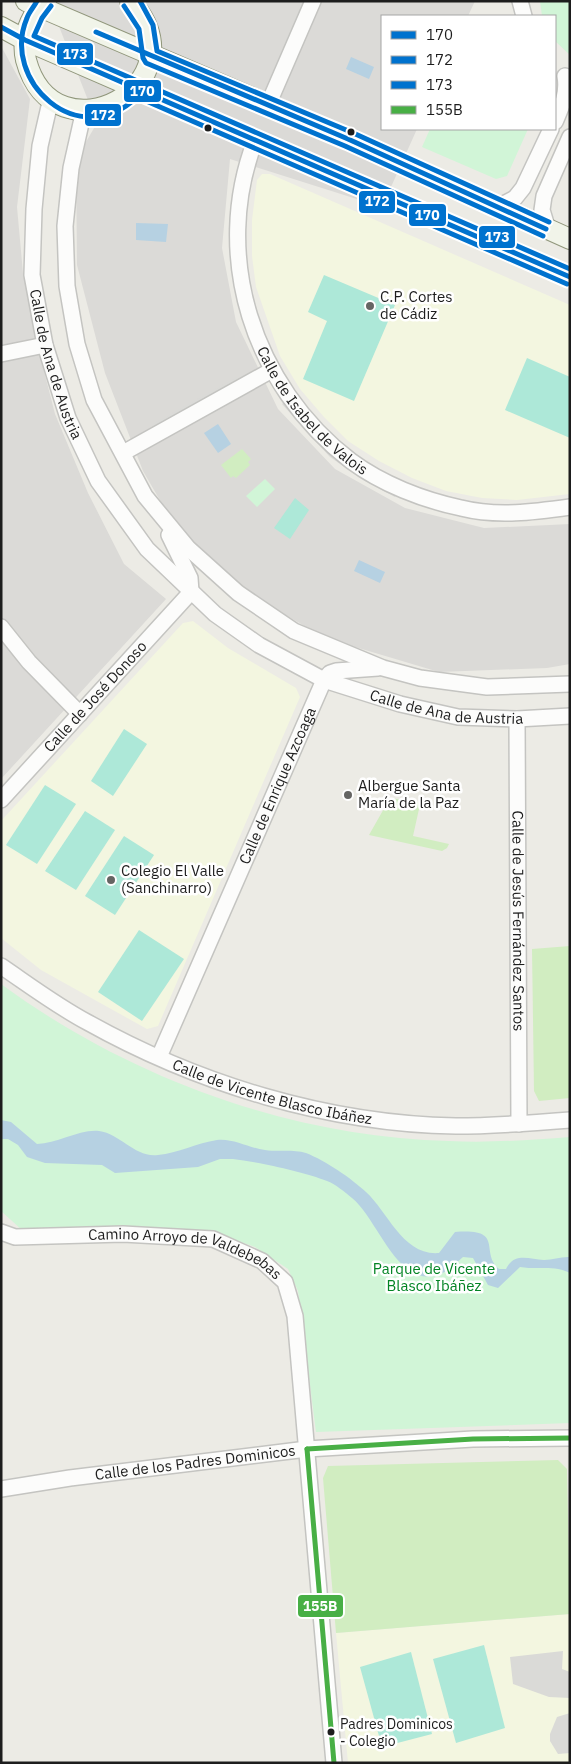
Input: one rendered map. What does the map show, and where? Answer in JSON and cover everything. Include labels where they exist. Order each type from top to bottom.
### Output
[{"type":"street","points":[[130,1],[139,11],[146,25],[150,40],[150,56],[145,73],[136,88],[121,101],[103,108],[84,110],[66,106],[50,98],[38,87],[30,72],[25,56],[25,40],[37,3],[150,56],[268,105],[570,239]]},
{"type":"street","points":[[268,105],[314,1]]},
{"type":"street","points":[[520,1],[524,15]]},
{"type":"street","points":[[1,27],[25,40],[570,277]]},
{"type":"street","points":[[556,120],[563,105],[567,87],[563,74]]},
{"type":"street","name":"Calle de Ana de Austria","points":[[50,98],[40,146],[34,209],[32,275],[45,345],[68,418],[98,481],[147,549],[215,614],[259,645],[324,680],[400,704],[458,717],[517,719],[570,716]]},
{"type":"street","name":"Calle de Ana de Austria","points":[[84,110],[71,168],[65,226],[67,286],[77,344],[94,400],[145,496],[171,539],[190,578],[191,592]]},
{"type":"street","points":[[498,207],[515,198],[523,188],[551,130]]},
{"type":"street","points":[[548,230],[542,210],[544,196],[570,137]]},
{"type":"street","name":"Calle de Isabel de Valois","points":[[255,141],[244,170],[238,218],[238,257],[247,306],[255,334],[272,370],[306,420],[351,461],[404,491],[462,509],[523,514],[570,507]]},
{"type":"street","points":[[1,354],[45,345]]},
{"type":"street","points":[[123,452],[272,370]]},
{"type":"street","name":"Calle de Ana de Austria","points":[[145,496],[188,548],[238,594],[294,631],[383,668],[420,678],[487,687],[570,684]]},
{"type":"street","name":"Calle de José Donoso","points":[[1,800],[191,592]]},
{"type":"street","points":[[1,627],[29,662],[80,714]]},
{"type":"street","name":"Calle de Ana de Austria","points":[[324,680],[330,673],[336,671],[383,668]]},
{"type":"street","name":"Calle de Enrique Azcoaga","points":[[159,1057],[324,680]]},
{"type":"street","name":"Calle de Jesús Fernández Santos","points":[[517,719],[519,1124]]},
{"type":"street","name":"Calle de Vicente Blasco Ibáñez","points":[[1,966],[87,1022],[159,1057],[210,1078],[271,1099],[385,1121],[455,1126],[570,1120]]},
{"type":"street","name":"Camino Arroyo de Valdebebas","points":[[1,1232],[15,1236],[123,1234],[213,1238],[262,1261],[284,1282],[295,1316],[334,1763]]},
{"type":"street","name":"Calle de los Padres Dominicos","points":[[1,1489],[70,1478],[307,1448],[473,1439],[570,1438]]},
{"type":"shaded area","points":[[49,1],[475,1],[468,15],[381,15],[381,130],[417,130],[382,207],[230,159],[222,248],[236,322],[278,409],[335,469],[405,508],[484,528],[570,524],[570,664],[547,668],[439,672],[325,638],[236,586],[172,521],[143,471],[105,373],[77,265],[76,159],[97,123]]},
{"type":"shaded area","points":[[1,46],[30,99],[17,207],[23,273],[35,336],[55,414],[88,493],[124,564],[166,599],[1,779]]},
{"type":"shaded area","name":"C.P. Cortes de Cádiz","points":[[262,174],[270,174],[570,305],[570,494],[517,500],[482,498],[446,491],[412,478],[379,461],[348,441],[324,417],[300,389],[280,356],[256,287],[252,256],[252,220],[257,180]]},
{"type":"shaded area","points":[[237,377],[239,381],[156,428],[153,424]]},
{"type":"shaded area","points":[[287,401],[397,493],[395,497],[363,480],[330,457],[282,404]]},
{"type":"shaded area","name":"Colegio El Valle (Sanchinarro)","points":[[193,621],[228,648],[296,688],[300,697],[158,1026],[147,1029],[41,970],[1,938],[1,821],[183,623]]},
{"type":"shaded area","points":[[570,1614],[570,1763],[348,1763],[336,1633]]},
{"type":"shaded area","points":[[563,1651],[562,1669],[570,1672],[570,1698],[549,1697],[513,1684],[510,1657]]},
{"type":"shaded area","points":[[570,1713],[570,1753],[558,1754],[550,1741],[550,1734],[557,1717]]},
{"type":"green space","points":[[540,1],[570,1],[570,55],[556,42],[556,15],[542,15]]},
{"type":"green space","points":[[430,130],[528,130],[507,176],[496,179],[422,147]]},
{"type":"green space","points":[[324,275],[395,305],[354,401],[303,379],[327,321],[308,312]]},
{"type":"green space","points":[[527,358],[570,377],[570,438],[505,410]]},
{"type":"green space","points":[[242,449],[251,459],[248,462],[250,465],[236,478],[233,476],[231,478],[221,465]]},
{"type":"green space","points":[[265,479],[275,489],[257,507],[246,496]]},
{"type":"green space","points":[[295,498],[309,510],[290,539],[274,528]]},
{"type":"green space","points":[[124,729],[147,744],[113,796],[91,781]]},
{"type":"green space","points":[[45,785],[76,804],[37,864],[6,845]]},
{"type":"green space","points":[[390,798],[418,802],[419,809],[413,836],[449,844],[447,848],[442,851],[369,835]]},
{"type":"green space","points":[[85,811],[115,830],[76,890],[45,871]]},
{"type":"green space","points":[[124,836],[154,855],[115,915],[85,896]]},
{"type":"green space","points":[[139,930],[184,959],[142,1021],[98,992]]},
{"type":"green space","points":[[570,946],[570,1098],[539,1101],[534,1091],[532,949]]},
{"type":"green space","name":"Parque de Vicente Blasco Ibáñez","points":[[1,984],[50,1018],[103,1048],[157,1074],[213,1096],[271,1114],[330,1128],[389,1137],[479,1142],[570,1137],[570,1423],[316,1432],[298,1291],[288,1269],[255,1247],[210,1231],[146,1228],[22,1230],[1,1211]]},
{"type":"green space","points":[[558,1460],[567,1469],[570,1614],[336,1633],[323,1478],[328,1466]]},
{"type":"green space","points":[[484,1645],[505,1728],[456,1743],[433,1659]]},
{"type":"green space","points":[[411,1652],[432,1734],[382,1747],[360,1667]]},
{"type":"water","points":[[351,57],[374,67],[369,79],[346,69]]},
{"type":"water","points":[[136,223],[168,224],[166,242],[136,240]]},
{"type":"water","points":[[218,424],[231,444],[218,453],[204,433]]},
{"type":"water","points":[[359,560],[385,572],[380,583],[354,571]]},
{"type":"water","points":[[1,1120],[11,1122],[37,1144],[52,1142],[84,1132],[99,1131],[114,1136],[135,1150],[150,1155],[165,1154],[217,1140],[235,1142],[265,1150],[306,1153],[330,1165],[366,1192],[397,1231],[416,1248],[426,1252],[439,1253],[455,1232],[471,1232],[486,1237],[493,1262],[499,1269],[506,1269],[513,1260],[518,1258],[544,1260],[570,1257],[570,1273],[552,1268],[520,1267],[498,1288],[488,1285],[473,1258],[463,1257],[441,1274],[424,1276],[411,1271],[400,1262],[352,1198],[327,1181],[281,1168],[233,1159],[220,1159],[198,1167],[115,1173],[102,1165],[45,1163],[27,1157],[18,1145],[8,1139],[1,1139]]},
{"type":"transit line","name":"172","points":[[37,1],[27,18],[22,42],[25,65],[35,85],[50,102],[70,113],[92,117],[115,112],[137,97],[567,284]]},
{"type":"transit line","name":"173","points":[[140,1],[153,25],[157,51],[351,132],[549,222]]},
{"type":"transit line","name":"173","points":[[51,6],[42,18],[34,36],[570,269]]},
{"type":"transit line","name":"172","points":[[124,6],[139,29],[143,58],[146,63],[345,146],[543,236]]},
{"type":"transit line","name":"170","points":[[1,27],[25,40],[570,277]]},
{"type":"transit line","name":"170","points":[[96,32],[348,139],[546,229]]},
{"type":"transit line","name":"155B","points":[[307,1449],[473,1439],[570,1438]]},
{"type":"transit line","name":"155B","points":[[307,1449],[334,1763]]},
{"type":"place","name":"C.P. Cortes de Cádiz","points":[[370,306]]},
{"type":"place","name":"Albergue Santa María de la Paz","points":[[348,795]]},
{"type":"place","name":"Colegio El Valle (Sanchinarro)","points":[[111,880]]},
{"type":"place","name":"Padres Dominicos - Colegio","points":[[331,1732]]}]
